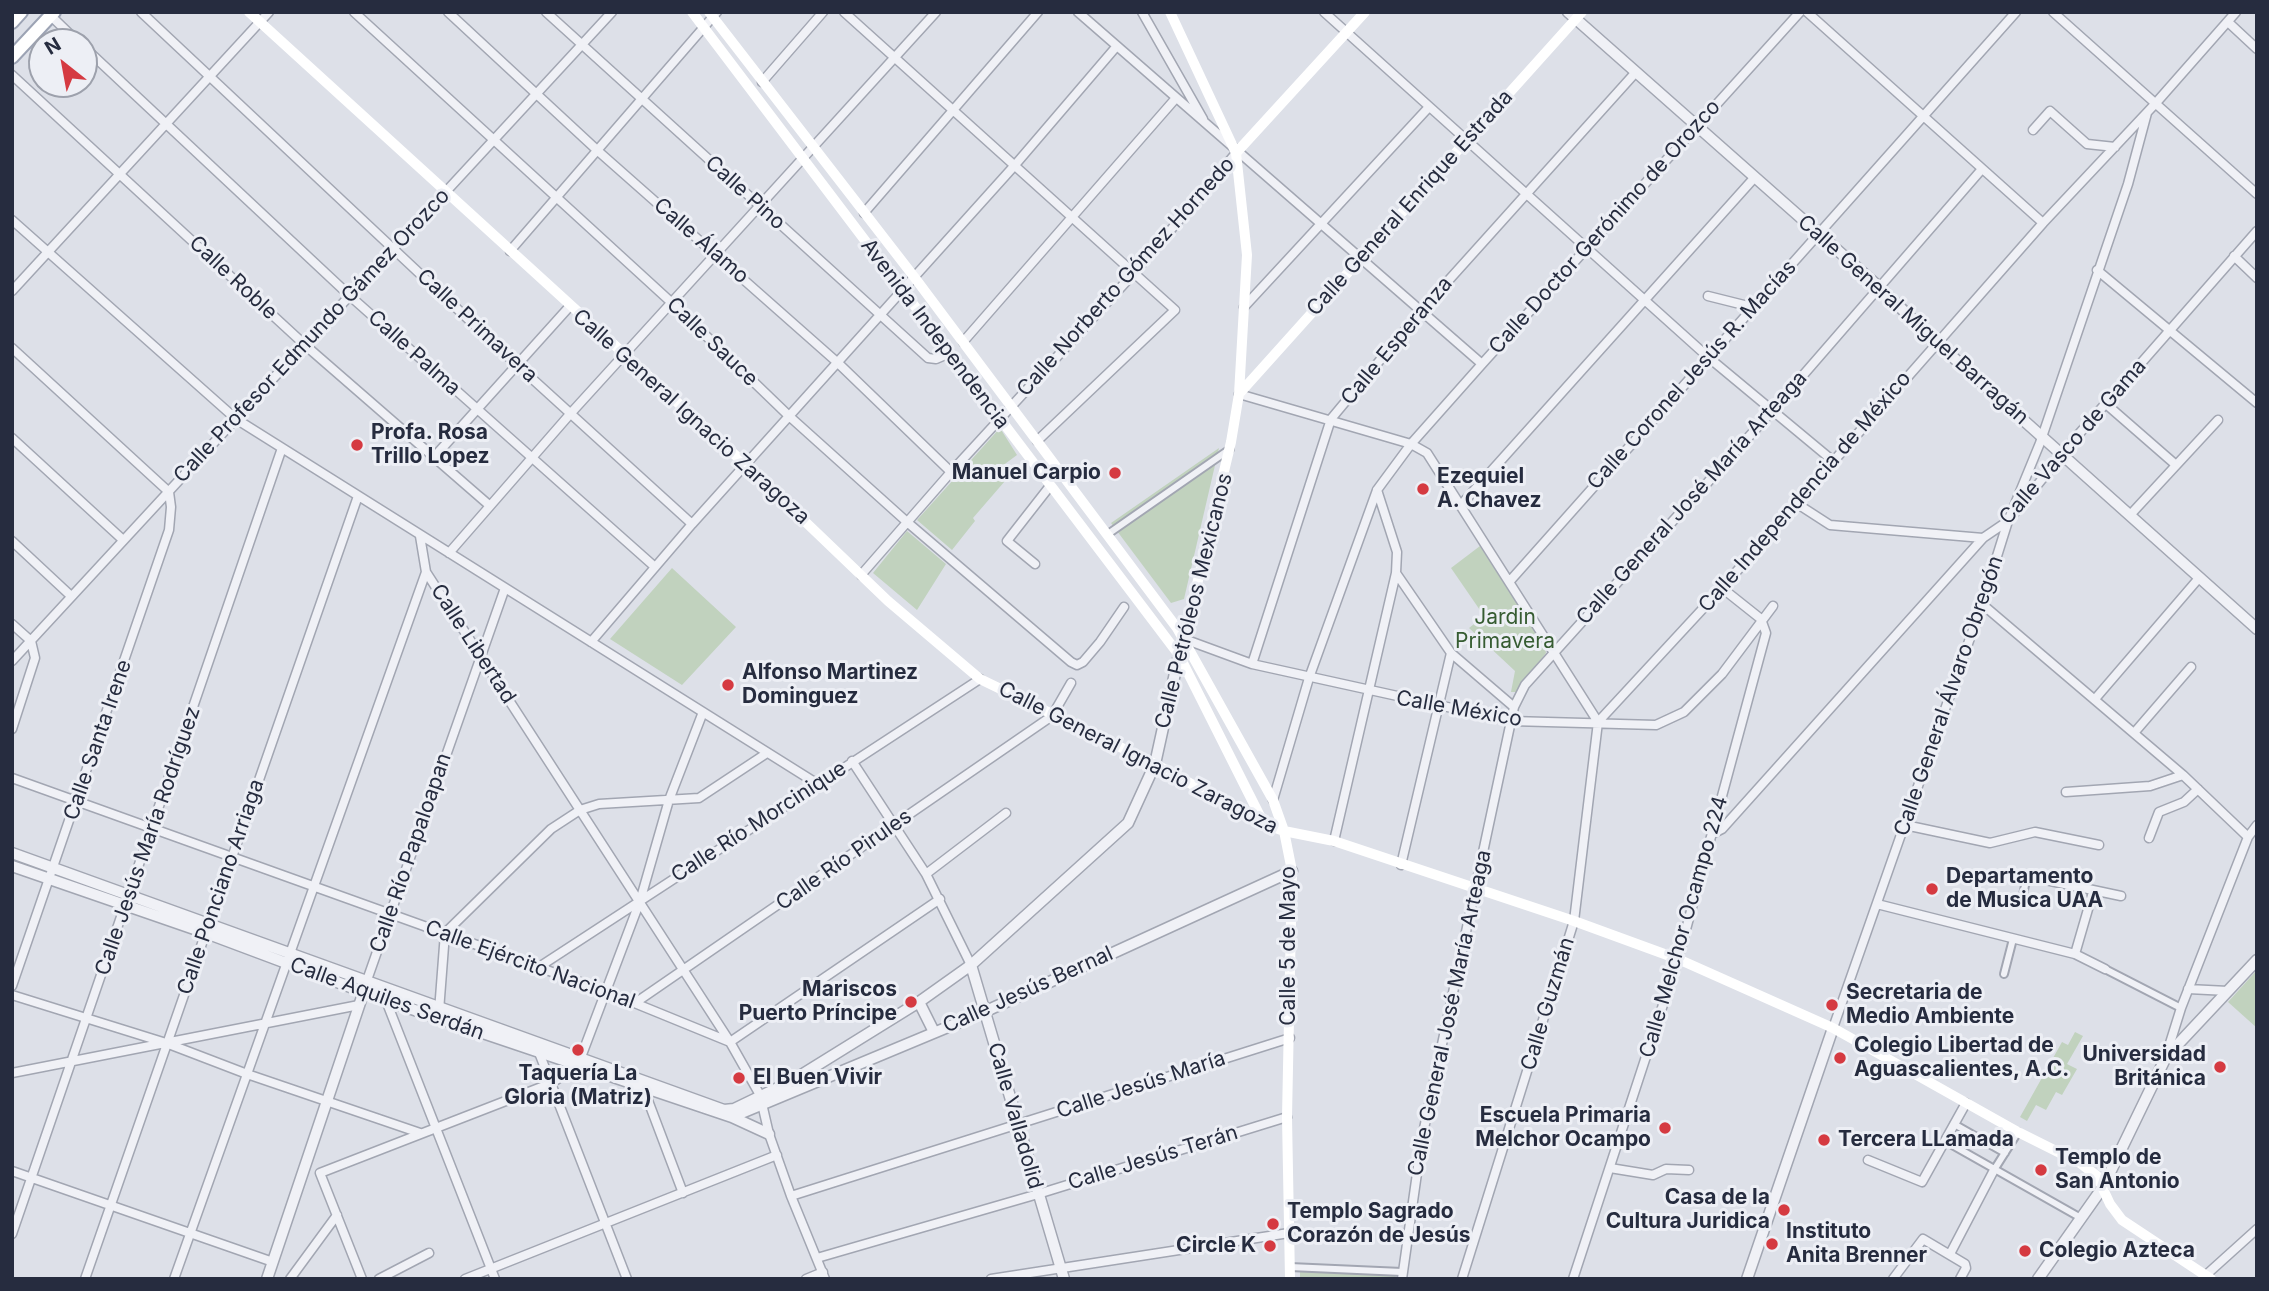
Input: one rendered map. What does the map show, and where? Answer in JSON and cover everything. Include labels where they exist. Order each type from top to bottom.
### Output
[{"type":"main road","points":[[12,22],[21,12]]},
{"type":"main road","name":"Calle General Ignacio Zaragoza","points":[[249,12],[745,464],[861,575],[980,679],[1155,764],[1264,824],[1334,841],[1574,921],[1678,959],[1833,1028],[2018,1132],[2080,1163],[2097,1176],[2122,1220],[2207,1278]]},
{"type":"main road","name":"Avenida Independencia","points":[[692,12],[1179,655]]},
{"type":"main road","name":"Calle Petróleos Mexicanos","points":[[1170,12],[1236,153],[1247,255],[1239,394],[1230,449],[1179,655]]},
{"type":"main road","name":"Calle Norberto Gómez Hornedo","points":[[1236,153],[1365,12]]},
{"type":"main road","points":[[12,57],[52,14]]},
{"type":"main road","name":"Avenida Independencia","points":[[713,14],[762,82],[915,278],[1108,534],[1184,639]]},
{"type":"main road","name":"Calle General Enrique Estrada","points":[[1239,394],[1467,140],[1575,15]]},
{"type":"main road","name":"Calle 5 de Mayo","points":[[1184,639],[1273,800],[1284,831],[1292,871],[1287,1116],[1290,1273]]},
{"type":"main road","points":[[1179,655],[1264,824]]},
{"type":"street","name":"Calle Primavera","points":[[141,12],[394,247],[516,365],[692,524]]},
{"type":"street","points":[[12,291],[269,12]]},
{"type":"street","name":"Calle Sauce","points":[[354,12],[672,303],[789,416],[907,522],[1077,665],[1100,642],[1124,607]]},
{"type":"street","name":"Calle Álamo","points":[[448,12],[598,151],[838,363],[951,472]]},
{"type":"street","name":"Calle Pino","points":[[546,12],[641,101],[928,358],[936,359],[950,353]]},
{"type":"street","name":"Calle Profesor Edmundo Gámez Orozco","points":[[12,661],[612,12]]},
{"type":"street","points":[[762,82],[823,12]]},
{"type":"street","points":[[844,12],[1175,310],[1037,441]]},
{"type":"street","points":[[449,554],[489,505],[624,354],[804,160],[936,12]]},
{"type":"street","points":[[864,213],[1038,12]]},
{"type":"street","points":[[1078,12],[1236,153],[1482,364]]},
{"type":"street","points":[[1142,12],[1207,125]]},
{"type":"street","points":[[1324,12],[1708,357],[1832,460]]},
{"type":"street","name":"Calle Doctor Gerónimo de Orozco","points":[[1273,800],[1309,678],[1377,490],[1411,444],[1800,12]]},
{"type":"street","points":[[1807,12],[2043,223]]},
{"type":"street","name":"Calle Coronel Jesús R. Macías","points":[[1509,582],[2016,12]]},
{"type":"street","points":[[2053,12],[2257,194]]},
{"type":"street","name":"Calle Independencia de México","points":[[1598,722],[1722,588],[1936,342],[2236,12]]},
{"type":"street","points":[[52,14],[65,28]]},
{"type":"street","points":[[510,251],[704,28],[713,14]]},
{"type":"street","name":"Calle General Miguel Barragán","points":[[1575,15],[2257,629]]},
{"type":"street","points":[[2228,22],[2257,49]]},
{"type":"street","points":[[591,642],[745,464],[1015,165],[1116,47]]},
{"type":"street","name":"Calle Palma","points":[[98,60],[350,296],[655,567]]},
{"type":"street","name":"Calle Esperanza","points":[[1252,664],[1331,419],[1421,311],[1636,72]]},
{"type":"street","name":"Calle Roble","points":[[12,75],[305,345],[489,505]]},
{"type":"street","points":[[963,342],[1176,98]]},
{"type":"street","points":[[1244,307],[1429,107]]},
{"type":"street","points":[[2033,130],[2050,111],[2106,157]]},
{"type":"street","name":"Calle General Álvaro Obregón","points":[[1747,1279],[1982,604],[2008,521],[2041,436],[2127,184],[2147,113]]},
{"type":"street","points":[[2087,144],[2115,147]]},
{"type":"street","name":"Calle Norberto Gómez Hornedo","points":[[861,575],[951,472],[1135,272],[1236,153]]},
{"type":"street","name":"Calle General José María Arteaga","points":[[1402,1276],[1422,1138],[1514,707],[1525,685],[1772,411],[1982,169]]},
{"type":"street","points":[[1460,506],[1755,177]]},
{"type":"street","points":[[12,220],[236,419],[816,783]]},
{"type":"street","name":"Calle Vasco de Gama","points":[[1714,833],[1731,819],[1983,538],[2008,521],[2062,454],[2257,230]]},
{"type":"street","points":[[2234,256],[2257,278]]},
{"type":"street","points":[[2097,270],[2257,402]]},
{"type":"street","points":[[1708,296],[1752,307]]},
{"type":"street","points":[[435,456],[570,306]]},
{"type":"street","points":[[12,348],[169,492]]},
{"type":"street","points":[[1239,394],[1411,444],[1427,453],[1598,722]]},
{"type":"street","points":[[2106,404],[2176,465]]},
{"type":"street","points":[[2131,514],[2218,420]]},
{"type":"street","points":[[12,438],[122,540]]},
{"type":"street","name":"Calle Jesús María Rodríguez","points":[[12,1234],[282,448]]},
{"type":"street","points":[[1108,534],[1230,449]]},
{"type":"street","points":[[1035,564],[1007,541],[1050,486]]},
{"type":"street","points":[[1334,841],[1366,691],[1396,573],[1397,552],[1377,490]]},
{"type":"street","name":"Calle Santa Irene","points":[[12,986],[169,530],[169,492]]},
{"type":"street","name":"Calle Ponciano Arriaga","points":[[85,1279],[358,496]]},
{"type":"street","points":[[1796,503],[1830,525],[1983,538]]},
{"type":"street","name":"Calle Libertad","points":[[420,536],[426,572],[730,1042],[761,1099],[769,1134],[791,1196]]},
{"type":"street","points":[[12,541],[71,596]]},
{"type":"street","points":[[174,1279],[426,572]]},
{"type":"street","points":[[1396,573],[1451,653],[1514,707]]},
{"type":"street","points":[[2095,699],[2199,578]]},
{"type":"street","name":"Calle Río Papaloapan","points":[[267,1279],[389,913],[505,588]]},
{"type":"street","points":[[1722,588],[1761,620]]},
{"type":"street","points":[[1982,604],[2183,775],[2248,837]]},
{"type":"street","name":"Calle México","points":[[1184,639],[1252,664],[1511,721],[1656,726],[1685,712],[1721,674],[1773,606]]},
{"type":"street","name":"Calle Melchor Ocampo 224","points":[[1573,1279],[1678,959],[1714,833],[1766,633],[1761,620]]},
{"type":"street","points":[[12,624],[31,641],[35,658],[12,729]]},
{"type":"street","points":[[1401,865],[1451,653]]},
{"type":"street","name":"Calle Petróleos Mexicanos","points":[[761,1099],[919,1002],[971,965],[1128,823],[1155,764],[1179,655]]},
{"type":"street","points":[[2134,733],[2191,667]]},
{"type":"street","name":"Calle Río Morcinique","points":[[540,967],[816,783],[980,679]]},
{"type":"street","points":[[1052,716],[1071,683]]},
{"type":"street","points":[[304,1167],[320,1172],[552,1083],[580,1060],[640,901],[669,800],[703,712]]},
{"type":"street","name":"Calle Río Pirules","points":[[635,1003],[1052,716]]},
{"type":"street","name":"Calle Guzmán","points":[[1462,1279],[1574,921],[1598,722]]},
{"type":"street","points":[[439,1013],[445,933],[551,829],[580,810],[599,804],[669,800],[709,793],[767,753]]},
{"type":"street","points":[[852,761],[926,874],[971,965]]},
{"type":"street","points":[[2066,792],[2150,786],[2183,775]]},
{"type":"street","name":"Calle Ejército Nacional","points":[[12,778],[540,967],[730,1042]]},
{"type":"street","points":[[2149,838],[2159,812],[2184,802],[2198,789]]},
{"type":"street","points":[[926,874],[1006,813]]},
{"type":"street","points":[[1905,825],[1990,843],[2035,832],[2099,845]]},
{"type":"street","points":[[2038,1279],[2103,1188],[2166,1057],[2180,1008],[2248,837],[2257,825]]},
{"type":"street","name":"Calle Aquiles Serdán","points":[[12,853],[52,872],[365,988],[385,1000],[535,1041],[646,1086],[728,1113],[769,1134]]},
{"type":"street","name":"Calle Aquiles Serdán","points":[[12,866],[52,872]]},
{"type":"street","name":"Calle Jesús Bernal","points":[[761,1099],[984,1013],[1292,871]]},
{"type":"street","points":[[2012,876],[2027,876],[2121,896]]},
{"type":"street","points":[[2023,895],[2027,876]]},
{"type":"street","points":[[2075,954],[2093,892]]},
{"type":"street","points":[[730,1042],[940,899]]},
{"type":"street","points":[[1877,904],[2075,954],[2180,1008]]},
{"type":"street","points":[[2004,974],[2013,939]]},
{"type":"street","points":[[2166,1057],[2257,960]]},
{"type":"street","name":"Calle Valladolid","points":[[971,965],[1064,1279]]},
{"type":"street","name":"Calle Aquiles Serdán","points":[[365,988],[382,988],[539,1053],[580,1060]]},
{"type":"street","points":[[382,988],[433,1129],[495,1279]]},
{"type":"street","points":[[2188,989],[2228,992]]},
{"type":"street","points":[[12,995],[87,1021],[166,1043],[247,1074],[421,1133]]},
{"type":"street","points":[[919,1002],[934,1032]]},
{"type":"street","points":[[12,1073],[266,1021],[359,1005]]},
{"type":"street","name":"Calle Jesús María","points":[[791,1196],[1290,1038]]},
{"type":"street","points":[[535,1041],[627,1279]]},
{"type":"street","points":[[646,1086],[683,1193]]},
{"type":"street","points":[[728,1113],[761,1099]]},
{"type":"street","points":[[1868,1160],[1922,1182],[1966,1103]]},
{"type":"street","name":"Calle Jesús Terán","points":[[817,1258],[1038,1194],[1287,1116]]},
{"type":"street","points":[[1954,1124],[2006,1153]]},
{"type":"street","points":[[1950,1254],[1994,1170],[2018,1132]]},
{"type":"street","points":[[1945,1141],[2081,1219]]},
{"type":"street","points":[[465,1279],[777,1155]]},
{"type":"street","points":[[1610,1168],[1653,1175],[1666,1169],[1689,1170]]},
{"type":"street","points":[[12,1171],[273,1262]]},
{"type":"street","points":[[320,1172],[362,1279]]},
{"type":"street","points":[[791,1196],[824,1275],[806,1279]]},
{"type":"street","points":[[290,1279],[337,1214]]},
{"type":"street","points":[[2207,1278],[2257,1229]]},
{"type":"street","points":[[990,1279],[1289,1233]]},
{"type":"street","points":[[1893,1279],[1923,1239],[1967,1266],[1959,1279]]},
{"type":"street","points":[[379,1279],[429,1253]]},
{"type":"street","points":[[1290,1273],[1402,1276]]},
{"type":"green space","points":[[1000,428],[1017,455],[994,472],[1005,481],[973,518],[975,521],[952,550],[917,520]]},
{"type":"green space","points":[[1219,448],[1184,599],[1171,603],[1111,523]]},
{"type":"green space","points":[[907,531],[946,564],[917,610],[873,573]]},
{"type":"green space","name":"Jardin Primavera","points":[[1480,546],[1545,647],[1546,653],[1516,692],[1511,692],[1515,671],[1469,628],[1484,616],[1451,568]]},
{"type":"green space","points":[[672,568],[736,627],[682,685],[610,639]]},
{"type":"green space","points":[[2257,970],[2257,1028],[2228,1002]]},
{"type":"green space","points":[[2075,1032],[2083,1036],[2067,1064],[2077,1069],[2062,1095],[2056,1092],[2046,1110],[2036,1105],[2027,1121],[2020,1117],[2062,1042],[2068,1045]]},
{"type":"green space","points":[[1300,1271],[1396,1274],[1395,1279],[1300,1279]]},
{"type":"place","name":"Profa. Rosa Trillo Lopez","points":[[357,445]]},
{"type":"place","name":"Manuel Carpio","points":[[1115,473]]},
{"type":"place","name":"Ezequiel A. Chavez","points":[[1423,489]]},
{"type":"place","name":"Alfonso Martinez Dominguez","points":[[728,685]]},
{"type":"place","name":"Departamento de Musica UAA","points":[[1932,889]]},
{"type":"place","name":"Mariscos Puerto Príncipe","points":[[911,1002]]},
{"type":"place","name":"Secretaria de Medio Ambiente","points":[[1832,1005]]},
{"type":"place","name":"Taquería La Gloria (Matriz)","points":[[578,1050]]},
{"type":"place","name":"Colegio Libertad de Aguascalientes, A.C.","points":[[1840,1058]]},
{"type":"place","name":"Universidad Británica","points":[[2220,1067]]},
{"type":"place","name":"El Buen Vivir","points":[[739,1078]]},
{"type":"place","name":"Escuela Primaria Melchor Ocampo","points":[[1665,1128]]},
{"type":"place","name":"Tercera LLamada","points":[[1824,1140]]},
{"type":"place","name":"Templo de San Antonio","points":[[2041,1170]]},
{"type":"place","name":"Casa de la Cultura Juridica","points":[[1784,1210]]},
{"type":"place","name":"Templo Sagrado Corazón de Jesús","points":[[1273,1224]]},
{"type":"place","name":"Instituto Anita Brenner","points":[[1772,1244]]},
{"type":"place","name":"Circle K","points":[[1270,1246]]},
{"type":"place","name":"Colegio Azteca","points":[[2025,1251]]}]
